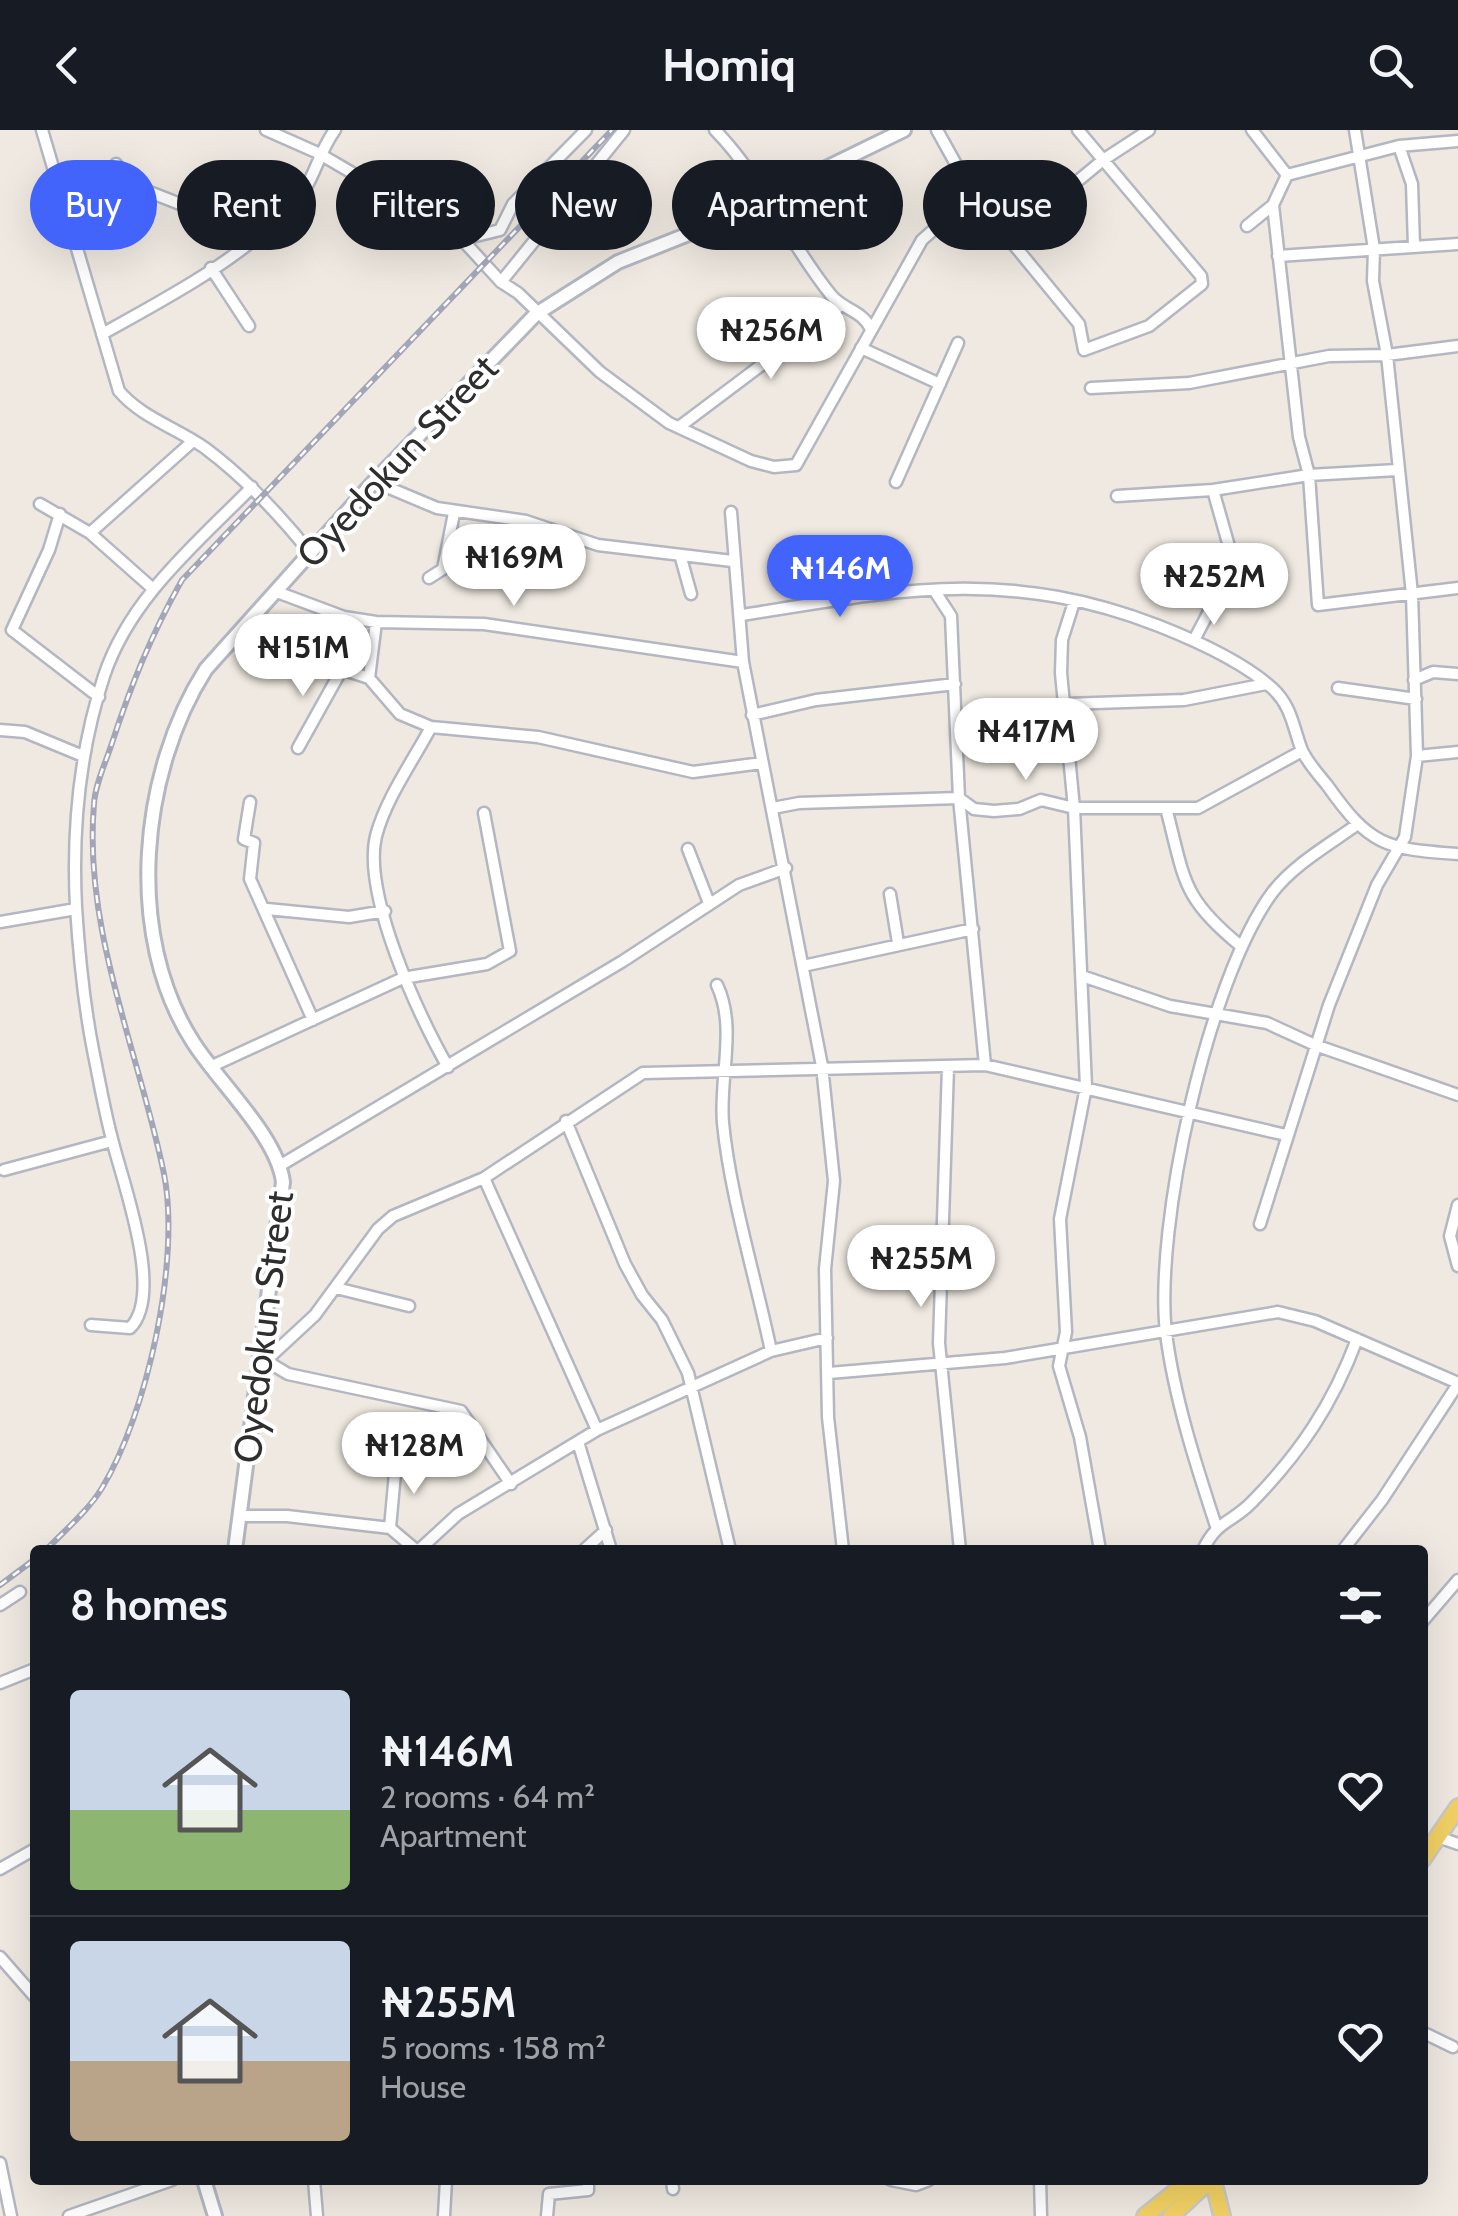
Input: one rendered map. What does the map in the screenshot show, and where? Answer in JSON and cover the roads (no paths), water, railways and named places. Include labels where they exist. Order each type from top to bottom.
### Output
[{"type":"main road","points":[[1433,1840],[1458,1810]]},
{"type":"main road","points":[[1146,2216],[1184,2185]]},
{"type":"main road","points":[[1171,2216],[1206,2185]]},
{"type":"main road","points":[[1213,2185],[1222,2216]]},
{"type":"street","points":[[42,130],[119,392],[130,404],[193,441],[252,487],[311,554]]},
{"type":"street","points":[[266,130],[336,163]]},
{"type":"street","points":[[316,160],[334,130]]},
{"type":"street","points":[[495,231],[500,230],[514,204],[586,130]]},
{"type":"street","points":[[501,282],[624,130]]},
{"type":"street","points":[[715,130],[738,160]]},
{"type":"street","name":"Oyedokun Street","points":[[844,160],[904,130]]},
{"type":"street","points":[[937,130],[954,160]]},
{"type":"street","points":[[1017,250],[1079,324],[1084,350],[1149,326],[1202,284],[1201,276],[1136,194],[1078,130]]},
{"type":"street","points":[[1087,173],[1150,130]]},
{"type":"street","points":[[1252,130],[1287,175]]},
{"type":"street","points":[[1260,1224],[1315,1045],[1362,922],[1409,823],[1417,756],[1412,594],[1386,355],[1373,281],[1374,249],[1355,130]]},
{"type":"street","points":[[1247,226],[1274,204],[1287,175],[1357,154],[1458,142]]},
{"type":"street","points":[[1399,146],[1412,184],[1414,246]]},
{"type":"street","points":[[1274,204],[1299,437],[1309,475],[1318,605],[1458,588]]},
{"type":"street","name":"Oyedokun Street","points":[[236,1545],[282,1204],[281,1165],[180,1021],[158,962],[152,832],[176,724],[206,668],[375,482],[536,314],[618,262],[672,239]]},
{"type":"street","points":[[472,250],[600,372],[679,427],[751,462],[792,467],[923,239]]},
{"type":"street","points":[[1278,256],[1458,244]]},
{"type":"street","points":[[102,334],[235,250]]},
{"type":"street","points":[[797,250],[840,306],[860,314],[871,329]]},
{"type":"street","points":[[211,268],[250,326]]},
{"type":"street","points":[[679,427],[840,306]]},
{"type":"street","points":[[896,482],[958,342]]},
{"type":"street","points":[[1091,388],[1189,383],[1329,356],[1386,355],[1458,346]]},
{"type":"street","points":[[861,348],[940,384]]},
{"type":"street","points":[[90,534],[193,441]]},
{"type":"street","points":[[1117,496],[1213,490],[1309,475],[1397,470]]},
{"type":"street","points":[[375,482],[454,512],[526,521],[598,545],[681,558],[732,561]]},
{"type":"street","points":[[91,1325],[130,1328],[142,1312],[135,1217],[112,1141],[92,1045],[76,909],[75,819],[83,756],[98,697],[124,632],[152,588],[252,487]]},
{"type":"street","points":[[1194,640],[1234,564],[1213,490]]},
{"type":"street","points":[[40,504],[90,534],[152,588]]},
{"type":"street","points":[[429,578],[444,565],[454,512]]},
{"type":"street","points":[[730,512],[732,561],[742,615],[743,662],[822,1066],[834,1181],[825,1269],[828,1418],[842,1545]]},
{"type":"street","points":[[60,514],[49,550],[12,630],[98,697]]},
{"type":"street","points":[[681,558],[691,594]]},
{"type":"street","points":[[742,615],[892,591],[1006,587],[1142,620],[1194,640],[1267,684],[1290,712],[1302,751],[1354,826],[1397,850],[1458,854]]},
{"type":"street","points":[[934,590],[951,616],[959,798],[985,1065]]},
{"type":"street","points":[[277,592],[344,617],[376,622],[484,624],[743,662]]},
{"type":"street","points":[[1074,602],[1062,640],[1086,1087],[1060,1219],[1063,1348],[1059,1366],[1080,1438],[1099,1545]]},
{"type":"street","points":[[368,678],[376,622]]},
{"type":"street","points":[[238,635],[368,678],[400,714],[432,727],[538,737],[694,772],[762,764]]},
{"type":"street","points":[[298,748],[342,669]]},
{"type":"street","points":[[1414,680],[1433,672],[1458,674]]},
{"type":"street","points":[[752,715],[816,700],[955,684]]},
{"type":"street","points":[[1066,704],[1184,700],[1267,684]]},
{"type":"street","points":[[1338,688],[1416,699]]},
{"type":"street","points":[[432,727],[377,833],[376,869],[403,978],[448,1067]]},
{"type":"street","points":[[0,730],[25,732],[83,756]]},
{"type":"street","points":[[774,808],[800,803],[959,798],[974,809],[994,811],[1019,809],[1041,800],[1074,808],[1211,804],[1302,751]]},
{"type":"street","points":[[1417,756],[1458,752]]},
{"type":"street","points":[[250,802],[244,839],[254,843],[250,878],[313,1020]]},
{"type":"street","points":[[1166,808],[1192,896],[1204,916],[1242,947]]},
{"type":"street","points":[[210,1067],[403,978],[487,964],[510,951],[484,813]]},
{"type":"street","points":[[1216,1526],[1166,1332],[1168,1252],[1205,1039],[1242,947],[1273,891],[1354,826]]},
{"type":"street","points":[[688,848],[709,904]]},
{"type":"street","points":[[281,1165],[448,1067],[739,885],[786,868]]},
{"type":"street","points":[[890,894],[898,943]]},
{"type":"street","points":[[0,922],[76,909]]},
{"type":"street","points":[[266,909],[349,917],[384,910]]},
{"type":"street","points":[[803,966],[973,929]]},
{"type":"street","points":[[1082,976],[1170,1006],[1267,1023],[1315,1045],[1458,1095]]},
{"type":"street","points":[[717,985],[724,1004],[723,1120],[729,1164],[771,1351]]},
{"type":"street","points":[[511,1484],[461,1411],[260,1365],[315,1315],[378,1229],[392,1216],[484,1178],[643,1072],[724,1067],[985,1065],[1286,1135]]},
{"type":"street","points":[[948,1067],[939,1343],[960,1545]]},
{"type":"street","points":[[566,1121],[626,1264],[675,1344],[691,1390],[729,1545]]},
{"type":"street","points":[[4,1170],[112,1141]]},
{"type":"street","points":[[484,1178],[597,1430]]},
{"type":"street","points":[[1458,1205],[1450,1236],[1458,1266]]},
{"type":"street","points":[[336,1288],[409,1306]]},
{"type":"street","points":[[829,1373],[943,1365],[1278,1312],[1357,1339],[1458,1384],[1382,1500],[1346,1545]]},
{"type":"street","points":[[424,1545],[458,1514],[597,1430],[771,1351],[827,1338]]},
{"type":"street","points":[[1206,1545],[1216,1526],[1248,1507],[1307,1441],[1331,1403],[1357,1339]]},
{"type":"street","points":[[578,1442],[610,1545]]},
{"type":"street","points":[[390,1528],[396,1462]]},
{"type":"street","points":[[241,1516],[287,1516],[390,1528],[412,1545]]},
{"type":"street","points":[[590,1545],[606,1530]]},
{"type":"street","points":[[1428,1615],[1458,1580]]},
{"type":"street","points":[[0,1605],[20,1592]]},
{"type":"street","points":[[0,1683],[30,1671]]},
{"type":"street","points":[[1433,1840],[1458,1844]]},
{"type":"street","points":[[0,1869],[30,1852]]},
{"type":"street","points":[[1,1963],[30,1992]]},
{"type":"street","points":[[1428,2035],[1453,2047]]},
{"type":"street","points":[[0,2163],[10,2216]]},
{"type":"street","points":[[69,2216],[158,2185]]},
{"type":"street","points":[[206,2185],[216,2216]]},
{"type":"street","points":[[314,2185],[317,2216]]},
{"type":"street","points":[[444,2216],[446,2185]]},
{"type":"street","points":[[547,2216],[549,2194],[588,2190],[588,2185]]},
{"type":"street","points":[[1040,2185],[1042,2216]]},
{"type":"railway","points":[[51,1545],[96,1496],[118,1457],[146,1379],[164,1292],[168,1249],[164,1174],[105,944],[93,851],[96,789],[134,681],[182,580],[612,130]]},
{"type":"railway","points":[[0,1585],[30,1563]]}]
